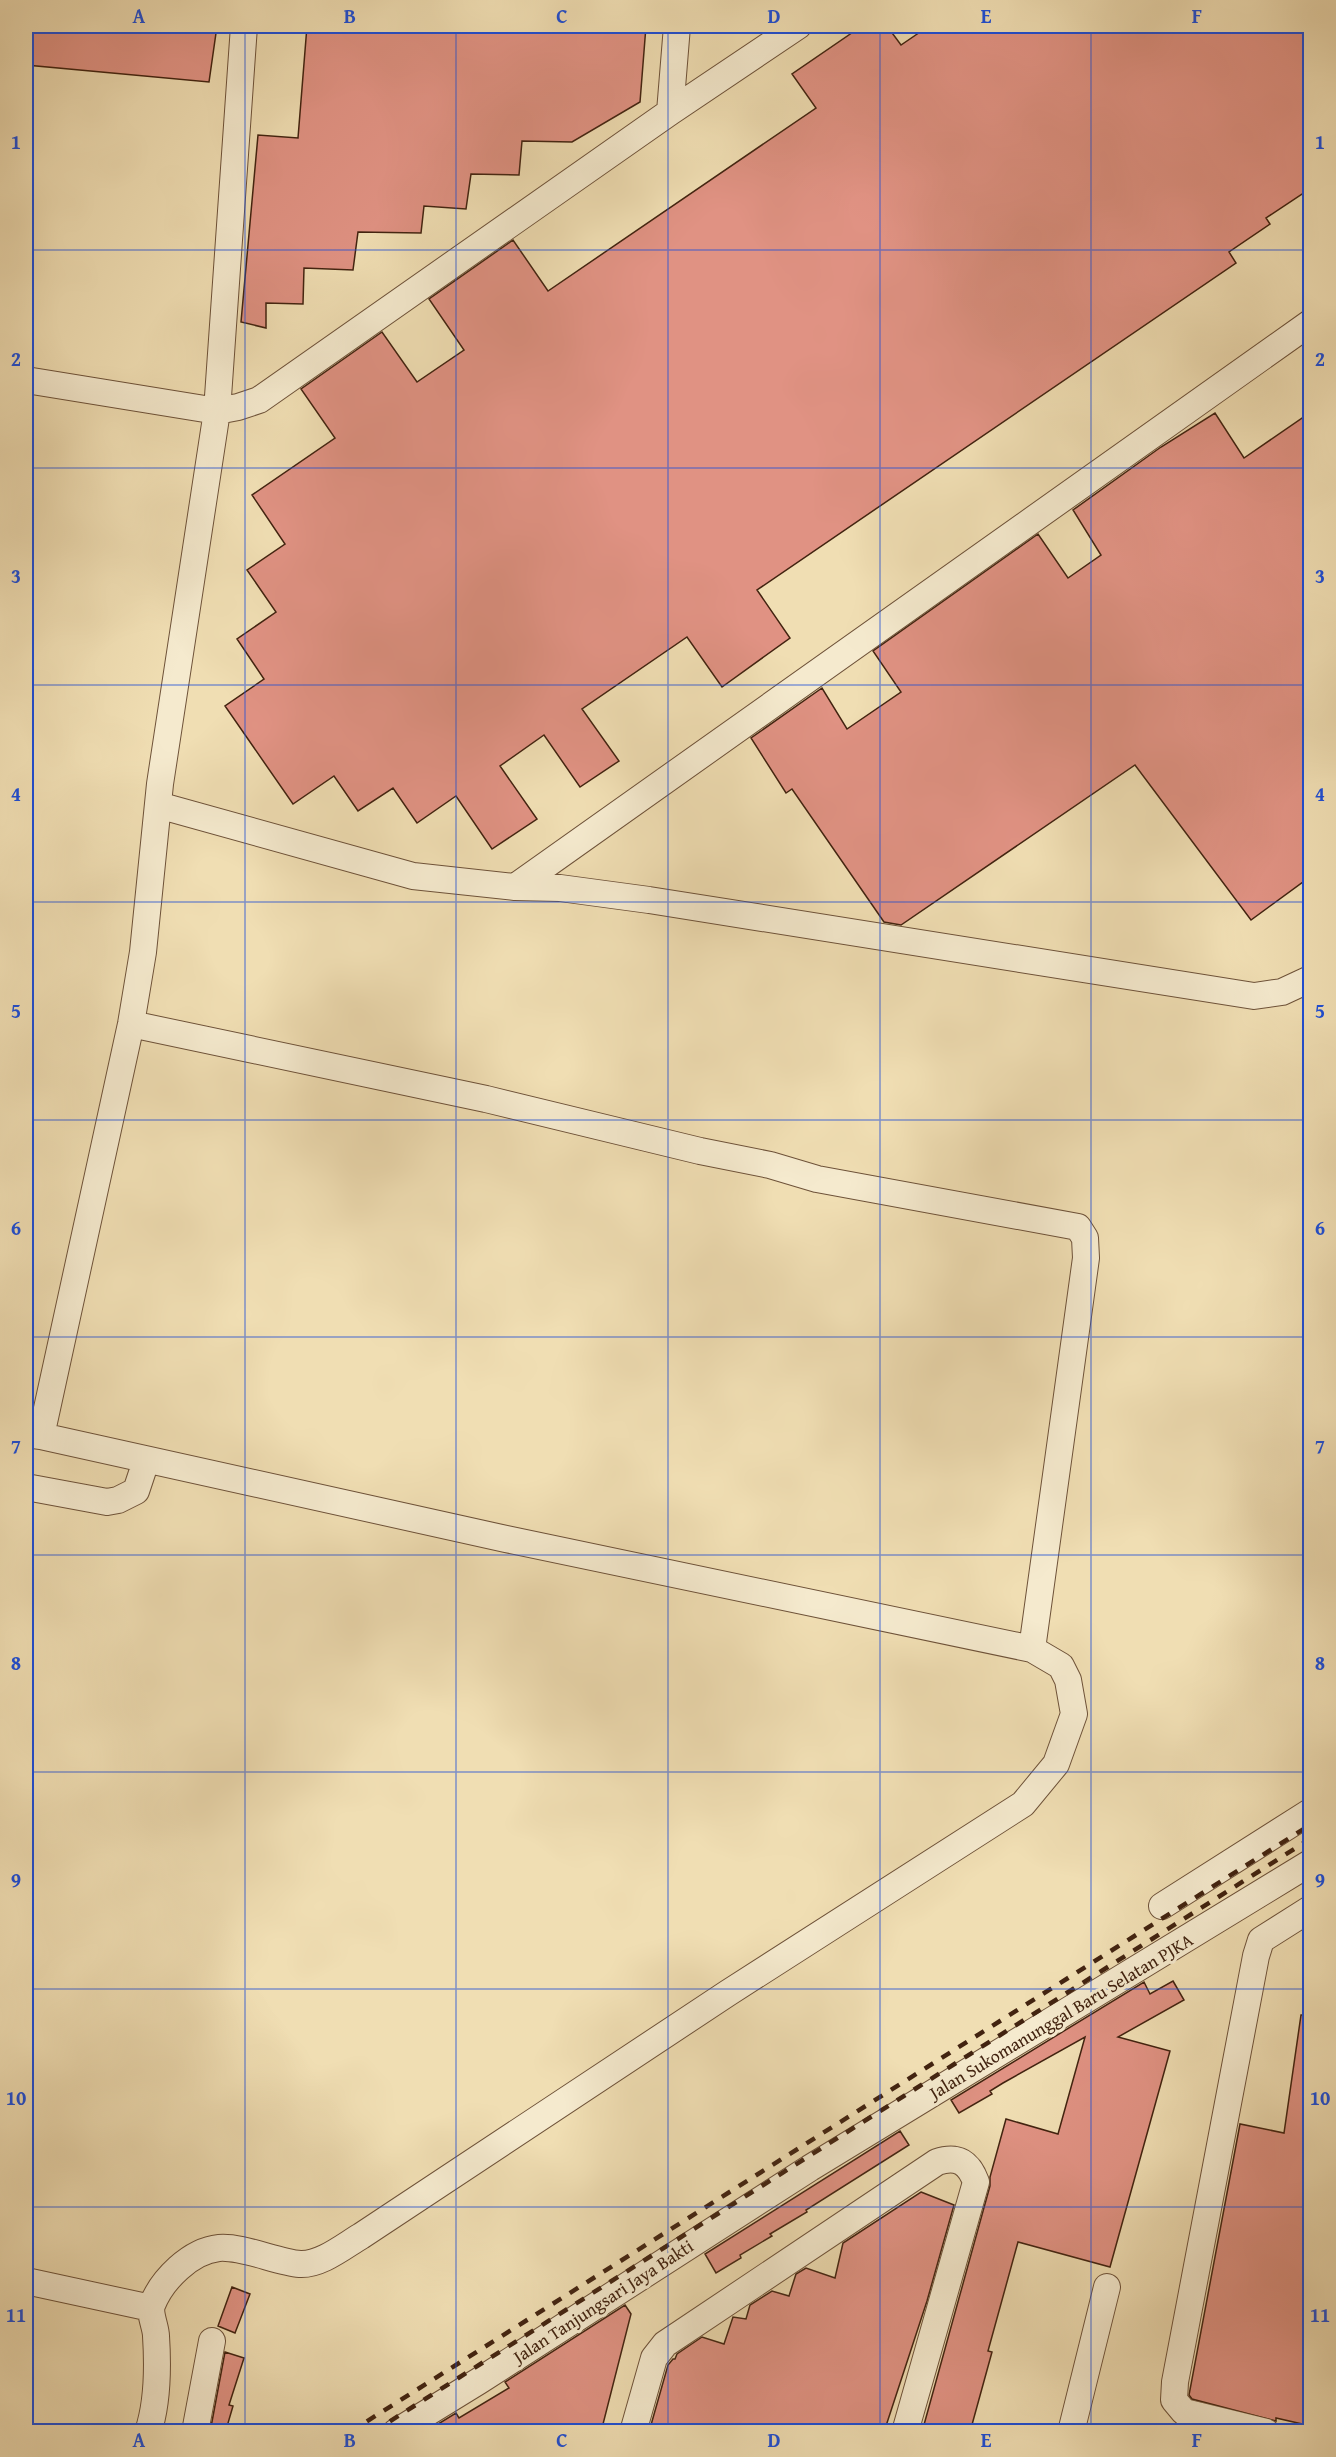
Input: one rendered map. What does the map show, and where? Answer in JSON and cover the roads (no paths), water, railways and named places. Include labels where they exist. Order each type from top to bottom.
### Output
[{"type":"street","points":[[148,2432],[158,2373],[156,2333],[151,2308],[162,2286],[179,2268],[197,2256],[219,2248],[302,2264],[327,2256],[728,1993],[1023,1804],[1056,1764],[1074,1714],[1068,1680],[1061,1666],[1032,1648],[518,1542],[33,1435],[130,1023],[143,952],[158,805],[217,411],[244,26]]},
{"type":"street","points":[[670,112],[677,26]]},
{"type":"street","points":[[26,380],[217,411],[259,400],[670,112],[798,26]]},
{"type":"street","points":[[515,887],[1311,323]]},
{"type":"street","points":[[158,805],[413,876],[515,887],[560,888],[649,900],[1254,996],[1282,992],[1311,979]]},
{"type":"street","points":[[130,1023],[486,1099],[700,1151],[770,1165],[818,1179],[1078,1227],[1085,1238],[1086,1258],[1032,1648]]},
{"type":"street","points":[[26,1487],[107,1502],[118,1500],[136,1491],[147,1461]]},
{"type":"street","points":[[1162,1906],[1311,1812]]},
{"type":"street","name":"Jalan Sukomanunggal Baru Selatan PJKA","points":[[810,2168],[1311,1863]]},
{"type":"street","points":[[1266,2432],[1184,2412],[1174,2400],[1175,2382],[1256,1956],[1261,1940],[1311,1909]]},
{"type":"street","points":[[633,2432],[654,2358],[665,2344],[938,2162],[950,2158],[963,2162],[971,2169],[976,2182],[905,2432]]},
{"type":"street","name":"Jalan Tanjungsari Jaya Bakti","points":[[396,2432],[810,2168]]},
{"type":"street","points":[[26,2281],[151,2308]]},
{"type":"street","points":[[1071,2432],[1107,2287]]},
{"type":"street","points":[[195,2432],[212,2341]]},
{"type":"railway","points":[[350,2432],[1310,1825]]},
{"type":"railway","points":[[373,2432],[1310,1839]]}]
